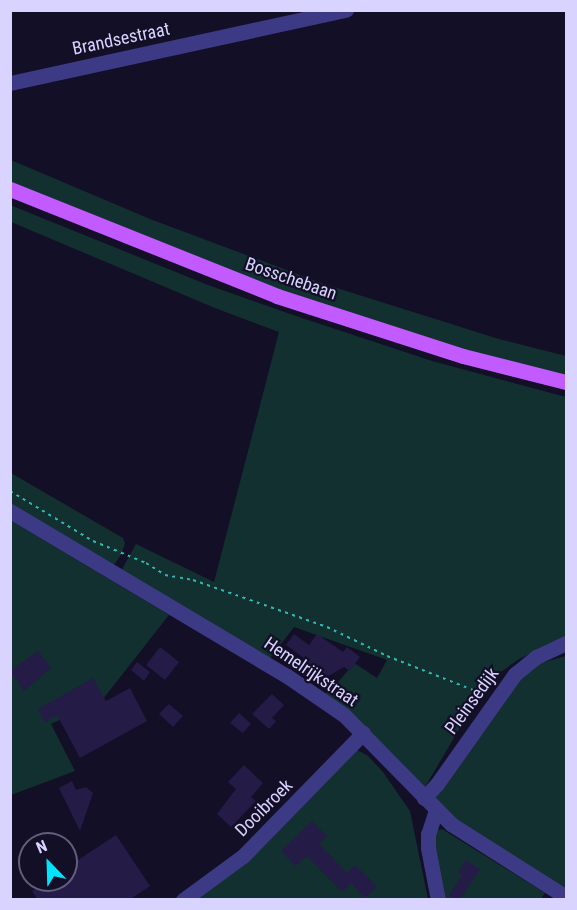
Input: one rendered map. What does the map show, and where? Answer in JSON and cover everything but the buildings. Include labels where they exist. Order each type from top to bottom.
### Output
[{"type":"main road","name":"Bosschebaan","points":[[10,189],[277,296],[463,356],[567,382]]},
{"type":"street","name":"Brandsestraat","points":[[10,83],[346,10]]},
{"type":"street","name":"Hemelrijkstraat","points":[[10,511],[286,676],[344,715],[451,824],[567,897]]},
{"type":"street","name":"Pleinsedijk","points":[[424,798],[437,784],[515,674],[529,663],[567,644]]},
{"type":"street","name":"Dooibroek","points":[[183,900],[243,856],[363,733]]},
{"type":"street","points":[[436,810],[428,834],[428,848],[438,900]]},
{"type":"path","points":[[10,491],[93,541],[146,563],[165,575],[193,580],[327,627],[387,656],[497,698]]},
{"type":"green space","points":[[11,160],[150,219],[324,284],[499,339],[566,356],[566,378],[506,363],[323,307],[11,185]]},
{"type":"green space","points":[[10,205],[208,285],[296,316],[432,361],[566,397],[566,642],[542,648],[519,659],[498,674],[471,709],[421,794],[322,696],[335,686],[354,663],[377,678],[387,660],[294,627],[268,661],[120,573],[136,544],[214,582],[279,332],[215,308],[11,222]]},
{"type":"green space","points":[[11,473],[123,538],[125,543],[122,553],[112,568],[11,508]]},
{"type":"green space","points":[[10,520],[169,615],[103,699],[51,724],[75,771],[11,795]]},
{"type":"green space","points":[[566,656],[566,893],[428,804],[507,682],[541,663]]},
{"type":"green space","points":[[355,749],[367,755],[383,772],[410,811],[428,899],[196,900],[266,844]]},
{"type":"green space","points":[[442,829],[545,893],[541,899],[442,899],[431,844],[434,831]]}]
